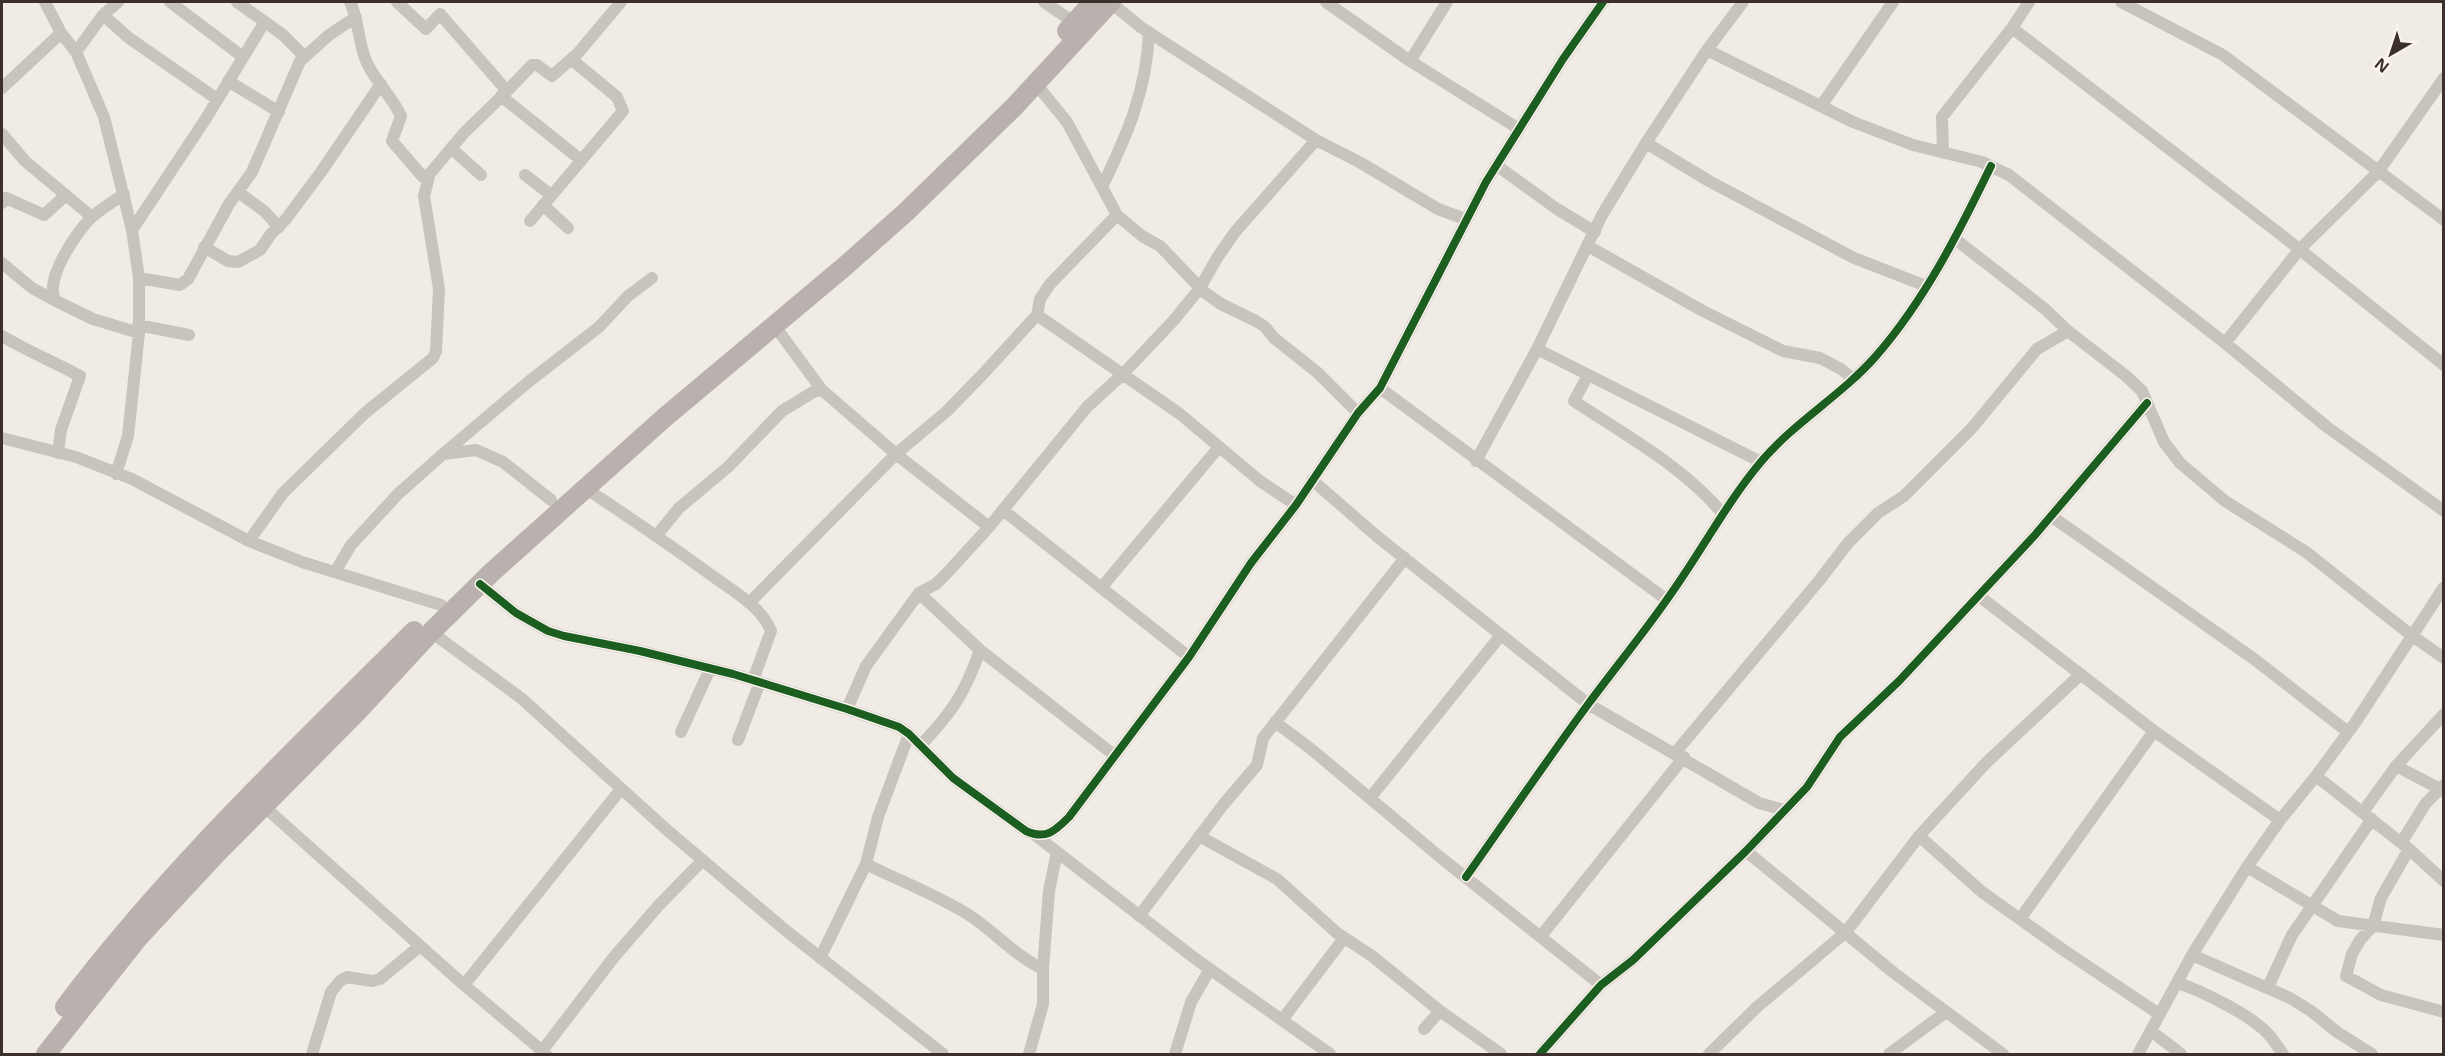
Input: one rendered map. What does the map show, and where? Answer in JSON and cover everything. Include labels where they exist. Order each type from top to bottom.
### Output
[{"type":"main road","points":[[46,1054],[86,1000],[138,938],[218,852],[258,801],[441,605],[550,500],[899,201],[979,125],[1093,2]]},
{"type":"main road","points":[[30,1054],[126,930],[206,840],[258,801],[480,584],[585,488],[906,212],[1036,84],[1111,2]]},
{"type":"street","points":[[45,2],[61,33],[76,52],[104,117],[132,230],[139,278],[138,329],[128,436],[116,474]]},
{"type":"street","points":[[170,2],[243,57]]},
{"type":"street","points":[[237,2],[283,35],[304,57]]},
{"type":"street","points":[[350,2],[356,17],[367,64],[394,101],[401,116],[392,141],[423,177],[430,173],[451,148],[532,66],[537,65],[552,76],[608,20],[621,2]]},
{"type":"street","points":[[397,2],[426,29],[440,14],[504,93],[581,160]]},
{"type":"street","points":[[1044,2],[1075,23]]},
{"type":"street","points":[[1111,2],[1149,32],[1316,140],[1362,163],[1438,209],[1465,219]]},
{"type":"street","points":[[1326,2],[1410,61],[1519,129]]},
{"type":"street","points":[[1410,61],[1447,2]]},
{"type":"street","points":[[1035,835],[1043,836],[1055,831],[1069,817],[1189,657],[1251,563],[1296,505],[1358,413],[1380,388],[1465,219],[1496,165],[1563,59],[1603,2]]},
{"type":"street","points":[[1476,461],[1537,349],[1595,232],[1646,143],[1707,50],[1743,2]]},
{"type":"street","points":[[1821,106],[1893,2]]},
{"type":"street","points":[[1943,152],[1942,117],[2012,28],[2029,2]]},
{"type":"street","points":[[2121,2],[2223,56],[2444,220]]},
{"type":"street","points":[[76,52],[108,6],[129,38],[217,99]]},
{"type":"street","points":[[139,278],[180,285],[188,279],[204,247],[252,172],[297,68],[304,57],[328,35],[356,17]]},
{"type":"street","points":[[132,230],[264,23]]},
{"type":"street","points":[[2012,28],[2444,365]]},
{"type":"street","points":[[1102,186],[1125,139],[1138,104],[1148,51],[1149,32]]},
{"type":"street","points":[[2,88],[61,33]]},
{"type":"street","points":[[1707,50],[1821,106],[1913,145],[1991,166],[2009,175],[2225,343],[2327,427],[2444,511]]},
{"type":"street","points":[[530,221],[623,111],[622,104],[617,97],[571,59]]},
{"type":"street","points":[[2225,343],[2299,250],[2378,172],[2444,78]]},
{"type":"street","points":[[228,81],[279,112]]},
{"type":"street","points":[[204,247],[228,261],[238,262],[260,250],[321,172],[381,84]]},
{"type":"street","points":[[1036,84],[1067,122],[1117,215],[1142,236],[1160,246],[1200,288],[1221,304],[1256,321],[1318,373],[1358,413]]},
{"type":"street","points":[[2,134],[25,161],[92,217]]},
{"type":"street","points":[[848,709],[866,666],[919,594],[936,584],[989,527],[1087,407],[1123,374],[1174,320],[1200,288],[1235,232],[1316,140]]},
{"type":"street","points":[[1646,143],[1709,182],[1854,258],[1926,286]]},
{"type":"street","points":[[451,148],[481,175]]},
{"type":"street","points":[[1496,165],[1595,232]]},
{"type":"street","points":[[1466,877],[1588,704],[1667,600],[1723,514],[1761,462],[1791,429],[1876,356],[1907,316],[1955,239],[1991,166]]},
{"type":"street","points":[[249,541],[283,493],[365,414],[433,358],[436,351],[439,289],[424,196],[430,173]]},
{"type":"street","points":[[525,175],[568,228]]},
{"type":"street","points":[[238,192],[264,211],[279,227]]},
{"type":"street","points":[[56,301],[52,296],[52,286],[60,262],[92,217],[124,194]]},
{"type":"street","points":[[2,203],[6,198],[44,215],[66,195]]},
{"type":"street","points":[[748,603],[896,454],[946,411],[1037,315],[1040,298],[1050,284],[1117,215]]},
{"type":"street","points":[[1955,239],[2045,309],[2068,331],[2142,391],[2164,442],[2180,463],[2225,501],[2306,552],[2411,635],[2444,658]]},
{"type":"street","points":[[1588,246],[1701,310],[1783,351],[1820,358],[1853,378]]},
{"type":"street","points":[[2,263],[32,288],[93,319],[138,329],[189,335]]},
{"type":"street","points":[[335,572],[351,546],[398,494],[527,383],[599,327],[628,297],[652,278]]},
{"type":"street","points":[[1037,315],[1180,414],[1260,481],[1296,505]]},
{"type":"street","points":[[774,325],[822,390],[896,454],[989,527]]},
{"type":"street","points":[[1541,936],[1679,755],[1848,543],[1878,513],[1904,496],[1972,428],[2037,350],[2068,331]]},
{"type":"street","points":[[2,336],[28,352],[49,359],[80,376],[61,430],[58,453]]},
{"type":"street","points":[[1537,349],[1761,462]]},
{"type":"street","points":[[1588,375],[1574,401],[1672,466],[1712,501],[1723,514]]},
{"type":"street","points":[[1380,388],[1667,600]]},
{"type":"street","points":[[657,535],[679,508],[728,467],[782,411],[815,391],[822,390]]},
{"type":"street","points":[[1546,1053],[1601,985],[1633,960],[1746,851],[1807,786],[1840,737],[1899,681],[1979,596],[2147,403]]},
{"type":"street","points":[[2,438],[76,457],[142,484],[249,541],[302,562],[441,605]]},
{"type":"street","points":[[1101,588],[1219,447]]},
{"type":"street","points":[[443,454],[476,450],[503,462],[550,500]]},
{"type":"street","points":[[1312,480],[1405,558],[1588,704],[1759,803],[1784,810]]},
{"type":"street","points":[[585,488],[657,535],[748,603],[768,623],[771,631],[738,740]]},
{"type":"street","points":[[1003,510],[1189,657]]},
{"type":"street","points":[[2051,516],[2254,659],[2348,732]]},
{"type":"street","points":[[1139,916],[1199,836],[1257,765],[1263,738],[1405,558]]},
{"type":"street","points":[[480,584],[516,613],[548,631],[640,651],[756,681],[899,727],[921,745],[953,778],[1035,835],[1139,916],[1282,1020],[1317,1050],[1330,1054]]},
{"type":"street","points":[[2138,1054],[2192,955],[2247,867],[2348,732],[2444,586]]},
{"type":"street","points":[[919,594],[946,616],[980,650],[1114,755]]},
{"type":"street","points":[[1979,596],[2154,731],[2280,820]]},
{"type":"street","points":[[431,632],[521,698],[702,860],[820,958],[943,1054]]},
{"type":"street","points":[[1370,798],[1500,635]]},
{"type":"street","points":[[921,745],[947,717],[963,692],[980,650]]},
{"type":"street","points":[[681,732],[710,669]]},
{"type":"street","points":[[1709,1054],[1756,1007],[1846,932],[1919,836],[1986,763],[2080,674]]},
{"type":"street","points":[[2268,987],[2292,935],[2312,907],[2396,766],[2444,714]]},
{"type":"street","points":[[1275,722],[1601,985]]},
{"type":"street","points":[[2020,919],[2154,731]]},
{"type":"street","points":[[820,958],[866,864],[878,817],[909,734]]},
{"type":"street","points":[[2396,766],[2442,788],[2426,803],[2381,898],[2373,926],[2360,940],[2352,954],[2346,976],[2381,995],[2444,1012]]},
{"type":"street","points":[[2316,776],[2405,846],[2444,881]]},
{"type":"street","points":[[464,985],[621,789]]},
{"type":"street","points":[[258,801],[464,985],[544,1053],[614,957],[702,860]]},
{"type":"street","points":[[1199,836],[1277,879],[1344,938],[1372,956],[1440,1011],[1501,1054]]},
{"type":"street","points":[[1919,836],[1982,892],[2158,1014]]},
{"type":"street","points":[[1746,851],[1894,973],[2003,1054]]},
{"type":"street","points":[[1029,1054],[1043,1004],[1043,969],[1049,891],[1057,852]]},
{"type":"street","points":[[866,864],[968,914],[997,935],[1025,961],[1043,969]]},
{"type":"street","points":[[2247,867],[2338,921],[2444,935]]},
{"type":"street","points":[[1282,1020],[1344,938]]},
{"type":"street","points":[[312,1054],[336,984],[347,977],[380,980],[420,946]]},
{"type":"street","points":[[2192,955],[2268,987],[2311,1011],[2337,1032],[2372,1054]]},
{"type":"street","points":[[1175,1054],[1191,1002],[1210,969]]},
{"type":"street","points":[[2178,983],[2196,989],[2260,1027],[2270,1035],[2283,1054]]},
{"type":"street","points":[[1424,1029],[1440,1011]]},
{"type":"street","points":[[1889,1054],[1946,1012]]},
{"type":"street","points":[[2151,1031],[2181,1054]]},
{"type":"cycle path","points":[[480,584],[516,613],[548,631],[733,674],[899,727],[953,778],[1026,831],[1039,835],[1050,833],[1069,817],[1189,657],[1251,563],[1296,505],[1358,413],[1380,388],[1486,182],[1563,59],[1603,2]]},
{"type":"cycle path","points":[[1466,877],[1573,724],[1649,625],[1747,479],[1773,448],[1848,384],[1894,334],[1940,265],[1991,166]]},
{"type":"cycle path","points":[[1540,1054],[1601,985],[1633,960],[1746,851],[1807,787],[1840,737],[1899,681],[2035,535],[2147,403]]}]
